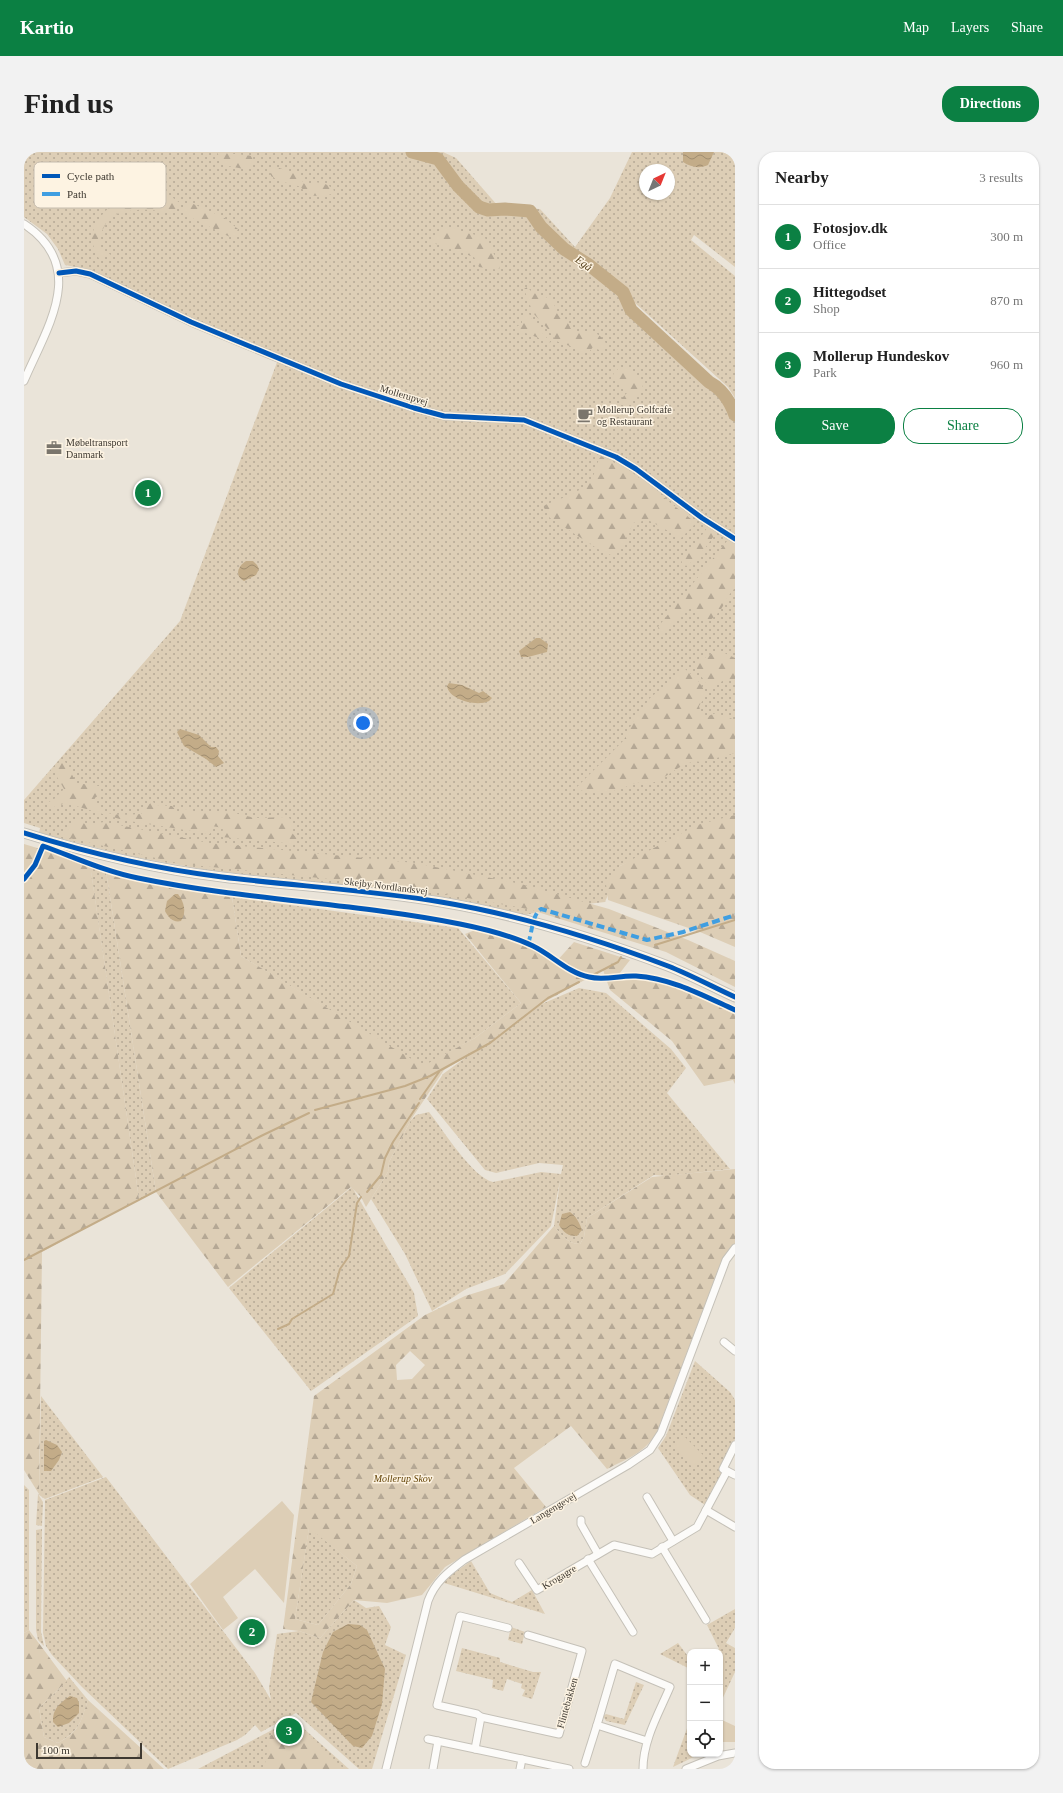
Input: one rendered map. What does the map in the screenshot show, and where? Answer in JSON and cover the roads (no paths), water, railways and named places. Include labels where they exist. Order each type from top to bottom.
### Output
[{"type":"street","points":[[24,224],[42,238],[50,249],[59,273],[59,289],[56,306],[24,381]]},
{"type":"street","name":"Mollerupvej","points":[[59,273],[76,271],[90,274],[191,322],[297,367],[341,384],[414,408],[444,416],[510,419],[538,425],[616,457],[636,469],[702,518],[735,539]]},
{"type":"street","name":"Skejby Nordlandsvej","points":[[24,833],[77,848],[168,869],[220,877],[357,891],[439,902],[534,921],[596,940],[670,967],[735,997]]},
{"type":"street","name":"Langengevej","points":[[386,1769],[428,1601],[435,1585],[446,1573],[464,1560],[628,1465],[650,1450],[661,1433],[726,1260],[735,1248]]},
{"type":"street","points":[[724,1342],[735,1351]]},
{"type":"street","name":"Krogagre","points":[[519,1563],[538,1590],[614,1544],[652,1554],[697,1526],[727,1471],[723,1469],[735,1445]]},
{"type":"street","points":[[727,1471],[735,1475]]},
{"type":"street","points":[[647,1497],[673,1541]]},
{"type":"street","points":[[706,1510],[735,1526]]},
{"type":"street","points":[[581,1520],[581,1524],[598,1554]]},
{"type":"street","points":[[662,1547],[706,1620]]},
{"type":"street","points":[[588,1559],[633,1632]]},
{"type":"street","name":"Flintebakken","points":[[508,1628],[460,1616],[437,1705],[477,1714],[481,1717],[559,1734],[582,1651],[528,1634]]},
{"type":"street","points":[[585,1763],[615,1664],[670,1687],[647,1741],[643,1756],[643,1769]]},
{"type":"street","points":[[475,1749],[481,1717]]},
{"type":"street","points":[[597,1726],[647,1741]]},
{"type":"street","points":[[428,1739],[569,1769]]},
{"type":"street","points":[[433,1769],[438,1741]]},
{"type":"street","points":[[686,1769],[718,1756],[735,1753]]},
{"type":"street","points":[[520,1769],[522,1759]]},
{"type":"water","points":[[683,152],[714,152],[708,165],[698,167],[683,162]]},
{"type":"water","points":[[246,561],[253,561],[259,569],[256,575],[244,581],[239,576],[238,571]]},
{"type":"water","points":[[536,638],[540,638],[548,644],[547,652],[528,657],[521,657],[519,651]]},
{"type":"water","points":[[449,683],[462,685],[479,693],[483,691],[492,698],[484,703],[471,703],[464,701],[449,691],[447,686]]},
{"type":"water","points":[[180,729],[199,735],[211,747],[216,747],[219,751],[218,756],[224,763],[216,767],[206,759],[184,746],[177,732]]},
{"type":"water","points":[[175,894],[178,894],[184,907],[184,914],[181,921],[171,919],[165,911],[167,901]]},
{"type":"water","points":[[570,1212],[578,1220],[582,1230],[577,1236],[566,1234],[559,1225],[562,1214]]},
{"type":"water","points":[[46,1440],[57,1445],[62,1452],[59,1460],[51,1471],[44,1471],[44,1441]]},
{"type":"water","points":[[348,1624],[360,1625],[367,1630],[385,1669],[382,1704],[372,1736],[362,1748],[353,1746],[311,1702],[323,1652],[333,1632]]},
{"type":"water","points":[[70,1696],[77,1698],[79,1703],[79,1713],[69,1723],[58,1727],[53,1722],[55,1710]]},
{"type":"waterway","name":"Egå","points":[[412,152],[438,159],[458,186],[479,207],[488,210],[505,209],[530,211],[541,227],[564,249],[589,265],[623,292],[631,310],[709,382],[722,392],[731,405],[735,415]]},
{"type":"waterway","points":[[655,945],[735,920]]},
{"type":"waterway","points":[[593,975],[618,962],[621,957]]},
{"type":"waterway","points":[[315,1110],[405,1086],[430,1076],[490,1043],[548,998],[579,982]]},
{"type":"waterway","points":[[420,1099],[439,1072]]},
{"type":"waterway","points":[[367,1192],[381,1175],[385,1158],[393,1142],[419,1103]]},
{"type":"waterway","points":[[24,1260],[261,1136],[309,1113]]},
{"type":"waterway","points":[[278,1329],[289,1324],[292,1319],[333,1294],[340,1269],[349,1256],[357,1203],[361,1197]]},
{"type":"place","name":"Mollerup Golfcafe og Restaurant","points":[[585,415]]},
{"type":"place","name":"Møbeltransport Danmark","points":[[54,448]]},
{"type":"place","name":"Fotosjov.dk","points":[[148,493]]},
{"type":"place","name":"Hittegodset","points":[[252,1632]]},
{"type":"place","name":"Mollerup Hundeskov","points":[[289,1731]]},
{"type":"park label","name":"Mollerup Skov","points":[[403,1478]]}]
